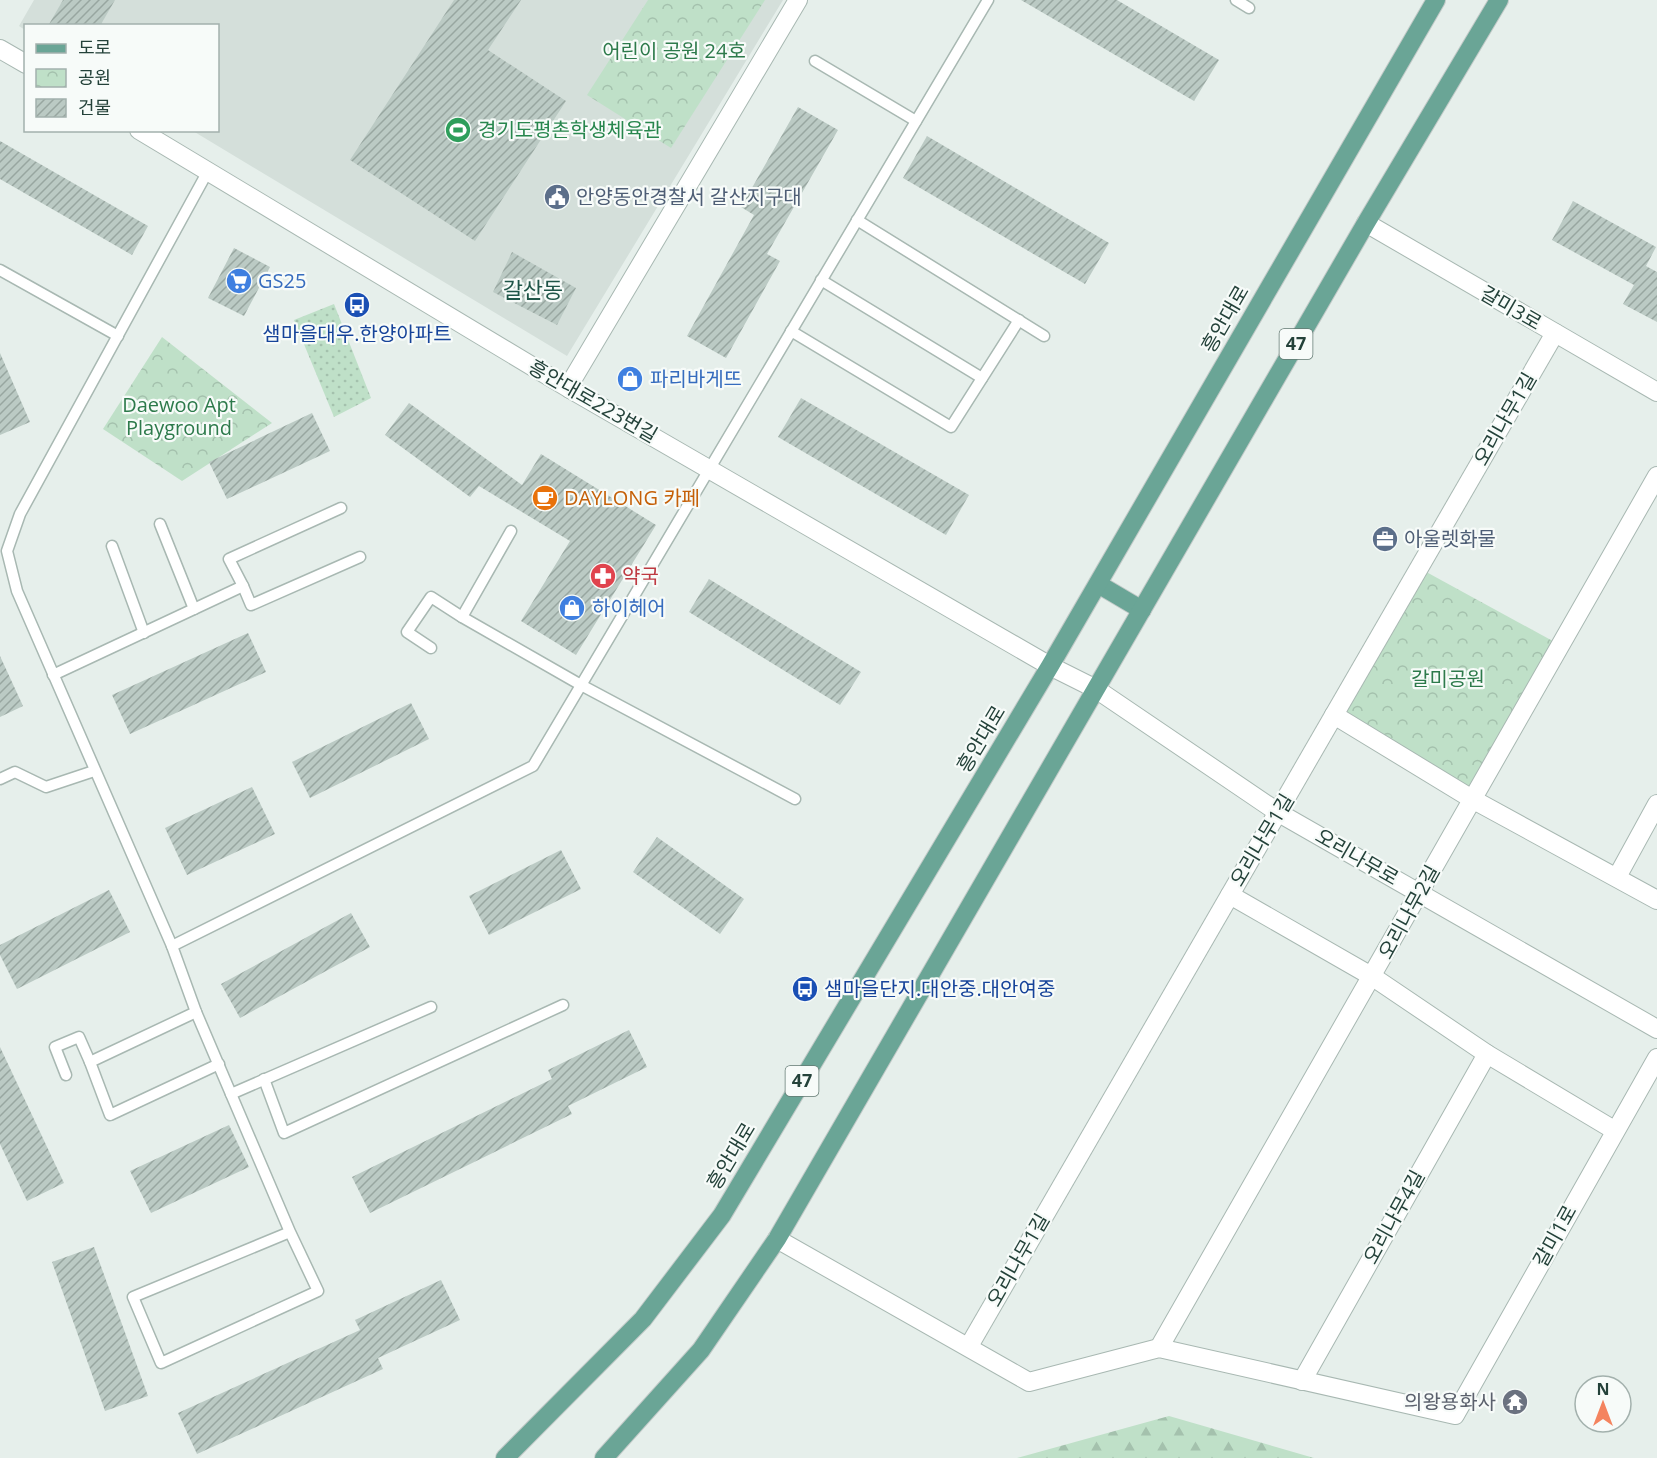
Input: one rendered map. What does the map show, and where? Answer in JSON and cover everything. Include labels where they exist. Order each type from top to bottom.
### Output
[{"type":"main road","name":"흥안대로","points":[[505,1458],[643,1318],[722,1215],[1050,666],[1436,0]]},
{"type":"main road","name":"47","points":[[604,1458],[701,1350],[777,1239],[1366,223],[1499,0]]},
{"type":"main road","points":[[1098,584],[1142,610]]},
{"type":"street","points":[[570,389],[574,377],[798,0]]},
{"type":"street","points":[[0,49],[24,63]]},
{"type":"street","name":"흥안대로223번길","points":[[142,132],[570,389],[1050,666],[1096,689]]},
{"type":"street","name":"갈미3로","points":[[1366,223],[1657,392]]},
{"type":"street","name":"오리나무1길","points":[[969,1346],[1555,333]]},
{"type":"street","name":"오리나무2길","points":[[1159,1348],[1373,977],[1657,476]]},
{"type":"street","name":"오리나무로","points":[[1096,689],[1279,813],[1657,1029]]},
{"type":"street","points":[[1334,715],[1473,798],[1657,900]]},
{"type":"street","points":[[1617,877],[1657,804]]},
{"type":"street","points":[[1230,895],[1373,977],[1487,1054],[1614,1130]]},
{"type":"street","name":"오리나무4길","points":[[1302,1381],[1487,1054]]},
{"type":"street","name":"갈미1로","points":[[1302,1381],[1455,1415],[1614,1130],[1657,1058]]},
{"type":"street","points":[[777,1239],[1029,1382],[1159,1348],[1302,1381]]},
{"type":"lane","points":[[172,946],[533,766],[988,0]]},
{"type":"lane","points":[[1236,0],[1249,8]]},
{"type":"lane","points":[[815,61],[916,121]]},
{"type":"lane","points":[[208,171],[20,514],[3,552],[17,591],[94,771],[172,946],[196,1012],[290,1232],[318,1291],[161,1363],[133,1297],[290,1232]]},
{"type":"lane","points":[[857,220],[1044,336]]},
{"type":"lane","points":[[0,270],[118,336]]},
{"type":"lane","points":[[821,280],[982,378]]},
{"type":"lane","points":[[790,331],[951,427],[1018,320]]},
{"type":"lane","points":[[341,508],[230,559],[251,605],[360,557]]},
{"type":"lane","points":[[160,524],[194,609]]},
{"type":"lane","points":[[462,617],[511,531]]},
{"type":"lane","points":[[112,546],[144,633]]},
{"type":"lane","points":[[53,675],[243,586]]},
{"type":"lane","points":[[431,648],[407,632],[431,597],[581,685],[795,799]]},
{"type":"lane","points":[[0,779],[15,772],[46,787],[94,771]]},
{"type":"lane","points":[[264,1079],[284,1133],[563,1005]]},
{"type":"lane","points":[[231,1094],[430,1007]]},
{"type":"lane","points":[[90,1062],[196,1012]]},
{"type":"lane","points":[[66,1075],[55,1047],[79,1037],[110,1115],[219,1064]]},
{"type":"shaded area","points":[[34,0],[783,0],[567,356],[195,132],[219,132],[219,24],[24,24],[24,29],[19,26]]},
{"type":"green space","name":"어린이 공원 24호","points":[[648,0],[765,0],[671,148],[587,95]]},
{"type":"green space","points":[[334,304],[371,398],[334,417],[294,320]]},
{"type":"green space","name":"Daewoo Apt Playground","points":[[162,337],[272,423],[182,481],[103,429]]},
{"type":"green space","name":"갈미공원","points":[[1419,568],[1560,645],[1472,799],[1334,715]]},
{"type":"green space","points":[[1169,1416],[1314,1458],[1017,1458]]},
{"type":"building","points":[[63,0],[115,0],[101,24],[49,24]]},
{"type":"building","name":"경기도평촌학생체육관","points":[[454,0],[521,0],[488,50],[566,101],[475,241],[350,160]]},
{"type":"building","points":[[1021,0],[1117,0],[1219,60],[1194,101]]},
{"type":"building","points":[[798,107],[838,130],[767,254],[780,261],[726,358],[687,336],[754,215],[741,207]]},
{"type":"building","points":[[927,136],[1109,243],[1085,284],[903,178]]},
{"type":"building","points":[[0,141],[148,226],[132,255],[0,179]]},
{"type":"building","points":[[1573,201],[1656,247],[1646,266],[1657,272],[1657,322],[1623,304],[1634,285],[1552,240]]},
{"type":"building","points":[[234,248],[270,267],[244,316],[208,298]]},
{"type":"building","points":[[512,252],[576,288],[557,325],[493,292]]},
{"type":"building","points":[[0,353],[30,422],[0,435]]},
{"type":"building","points":[[801,398],[969,495],[946,535],[778,437]]},
{"type":"building","points":[[409,403],[522,485],[541,454],[656,525],[576,655],[521,621],[570,541],[479,486],[470,497],[385,435]]},
{"type":"building","points":[[312,413],[330,451],[227,499],[209,462]]},
{"type":"building","points":[[709,579],[861,672],[840,705],[689,612]]},
{"type":"building","points":[[248,633],[266,672],[130,734],[112,695]]},
{"type":"building","points":[[0,656],[23,706],[0,717]]},
{"type":"building","points":[[411,703],[429,739],[310,798],[292,762]]},
{"type":"building","points":[[252,787],[275,834],[187,875],[165,828]]},
{"type":"building","points":[[657,837],[744,899],[720,934],[633,872]]},
{"type":"building","points":[[561,850],[581,889],[489,935],[469,896]]},
{"type":"building","points":[[109,890],[130,932],[17,989],[0,955],[0,945]]},
{"type":"building","points":[[351,913],[370,947],[240,1018],[221,984]]},
{"type":"building","points":[[629,1030],[647,1067],[568,1106],[572,1114],[370,1213],[352,1177],[552,1079],[548,1070]]},
{"type":"building","points":[[0,1047],[64,1183],[27,1201],[0,1144]]},
{"type":"building","points":[[229,1125],[249,1167],[151,1213],[130,1171]]},
{"type":"building","points":[[94,1247],[148,1396],[105,1411],[52,1262]]},
{"type":"building","points":[[441,1280],[460,1320],[378,1358],[383,1369],[197,1454],[178,1413],[360,1330],[355,1320]]},
{"type":"place","name":"경기도평촌학생체육관","points":[[458,130]]},
{"type":"place","name":"안양동안경찰서 갈산지구대","points":[[557,197]]},
{"type":"place","name":"GS25","points":[[239,281]]},
{"type":"place","name":"샘마을대우.한양아파트","points":[[357,305]]},
{"type":"place","name":"파리바게뜨","points":[[630,379]]},
{"type":"place","name":"DAYLONG 카페","points":[[545,498]]},
{"type":"place","name":"아울렛화물","points":[[1385,539]]},
{"type":"place","name":"약국","points":[[603,576]]},
{"type":"place","name":"하이헤어","points":[[572,608]]},
{"type":"place","name":"샘마을단지.대안중.대안여중","points":[[805,989]]},
{"type":"place","name":"의왕용화사","points":[[1515,1402]]},
{"type":"district","name":"갈산동","points":[[533,290]]}]
